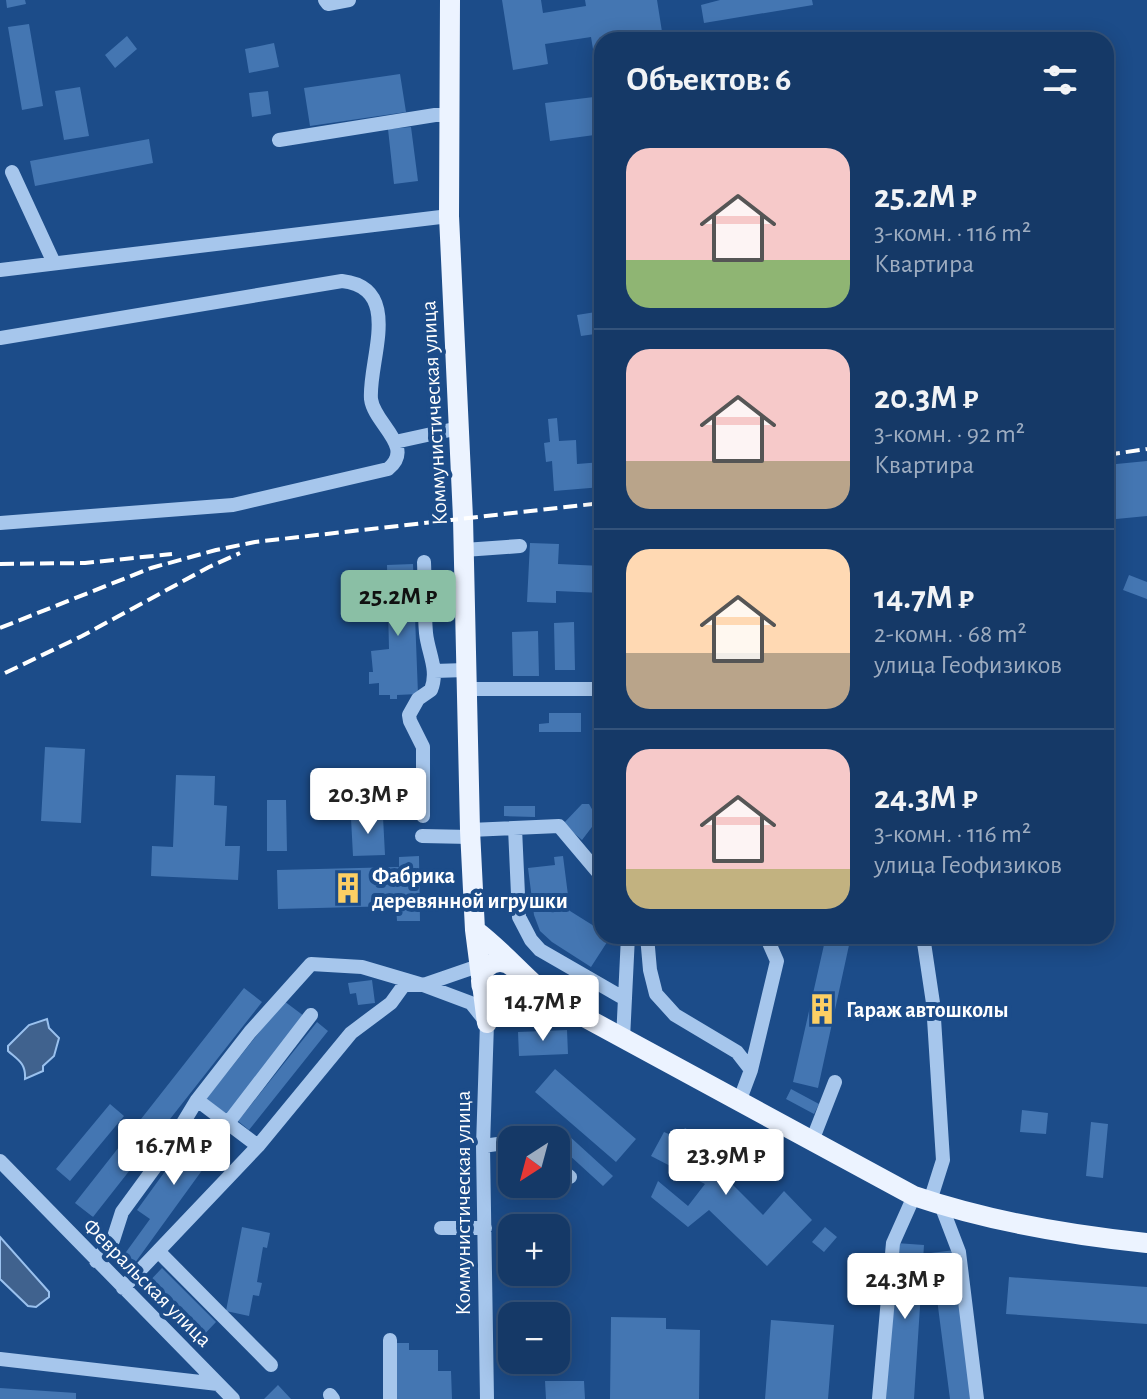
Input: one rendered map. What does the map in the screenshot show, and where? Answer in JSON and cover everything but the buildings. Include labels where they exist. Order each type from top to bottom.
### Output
[{"type":"main road","name":"Коммунистическая улица","points":[[450,0],[449,216],[464,550],[470,833],[475,930],[487,1023]]},
{"type":"main road","points":[[475,930],[493,943],[516,970],[519,983],[515,994],[496,1006],[487,1023]]},
{"type":"main road","points":[[551,999],[526,994],[501,1000],[489,997],[481,974],[494,962],[506,962],[551,999],[928,1201],[1059,1231],[1147,1243]]},
{"type":"street","points":[[325,0],[328,4],[349,0]]},
{"type":"street","points":[[279,140],[450,115]]},
{"type":"street","points":[[12,172],[54,263]]},
{"type":"street","points":[[0,270],[449,216]]},
{"type":"street","points":[[0,338],[342,281],[354,282],[365,289],[378,310],[379,333],[371,400],[374,411],[399,452],[398,459],[388,469],[233,505],[0,523]]},
{"type":"street","points":[[395,442],[459,428]]},
{"type":"street","points":[[464,550],[520,546]]},
{"type":"street","points":[[423,816],[423,747],[409,715],[418,699],[431,690],[434,671],[427,636],[424,562]]},
{"type":"street","points":[[434,671],[466,680],[594,688]]},
{"type":"street","points":[[422,836],[559,826],[594,868]]},
{"type":"street","points":[[515,828],[519,917],[531,940],[540,950],[625,999]]},
{"type":"street","points":[[623,1039],[628,944]]},
{"type":"street","points":[[648,944],[656,994],[675,1015],[737,1052],[751,1070]]},
{"type":"street","points":[[739,1102],[751,1070],[777,961],[770,944]]},
{"type":"street","points":[[879,1399],[893,1243],[928,1201],[943,1160],[933,1003],[924,944]]},
{"type":"street","points":[[96,1261],[113,1240],[122,1212],[163,1156],[197,1100],[250,1032],[311,964],[362,967],[423,985],[471,1003],[487,1023]]},
{"type":"street","points":[[123,1288],[258,1146],[351,1033],[391,1003],[404,985],[423,985],[481,974]]},
{"type":"street","points":[[228,1123],[311,1015]]},
{"type":"street","name":"Коммунистическая улица","points":[[487,1023],[483,1146],[487,1399]]},
{"type":"street","points":[[812,1141],[835,1082]]},
{"type":"street","points":[[197,1100],[258,1146]]},
{"type":"street","points":[[483,1146],[498,1144]]},
{"type":"street","name":"Февральская улица","points":[[0,1161],[233,1399]]},
{"type":"street","points":[[928,1201],[959,1252],[977,1399]]},
{"type":"street","points":[[441,1228],[485,1228]]},
{"type":"street","points":[[159,1252],[271,1365]]},
{"type":"street","points":[[390,1340],[390,1399]]},
{"type":"street","points":[[0,1359],[218,1384]]},
{"type":"water","points":[[47,1019],[49,1028],[59,1038],[54,1056],[43,1066],[43,1071],[25,1079],[23,1065],[8,1051],[8,1046],[29,1025]]},
{"type":"water","points":[[0,1237],[49,1292],[49,1297],[36,1307],[28,1306],[0,1279]]},
{"type":"railway","points":[[1114,454],[1147,449]]},
{"type":"railway","points":[[0,628],[151,568],[216,550],[255,542],[594,504]]},
{"type":"railway","points":[[5,673],[240,553]]},
{"type":"railway","points":[[0,564],[85,563],[172,554]]},
{"type":"place","name":"Фабрика деревянной игрушки","points":[[348,888]]},
{"type":"place","name":"Гараж автошколы","points":[[822,1009]]}]
